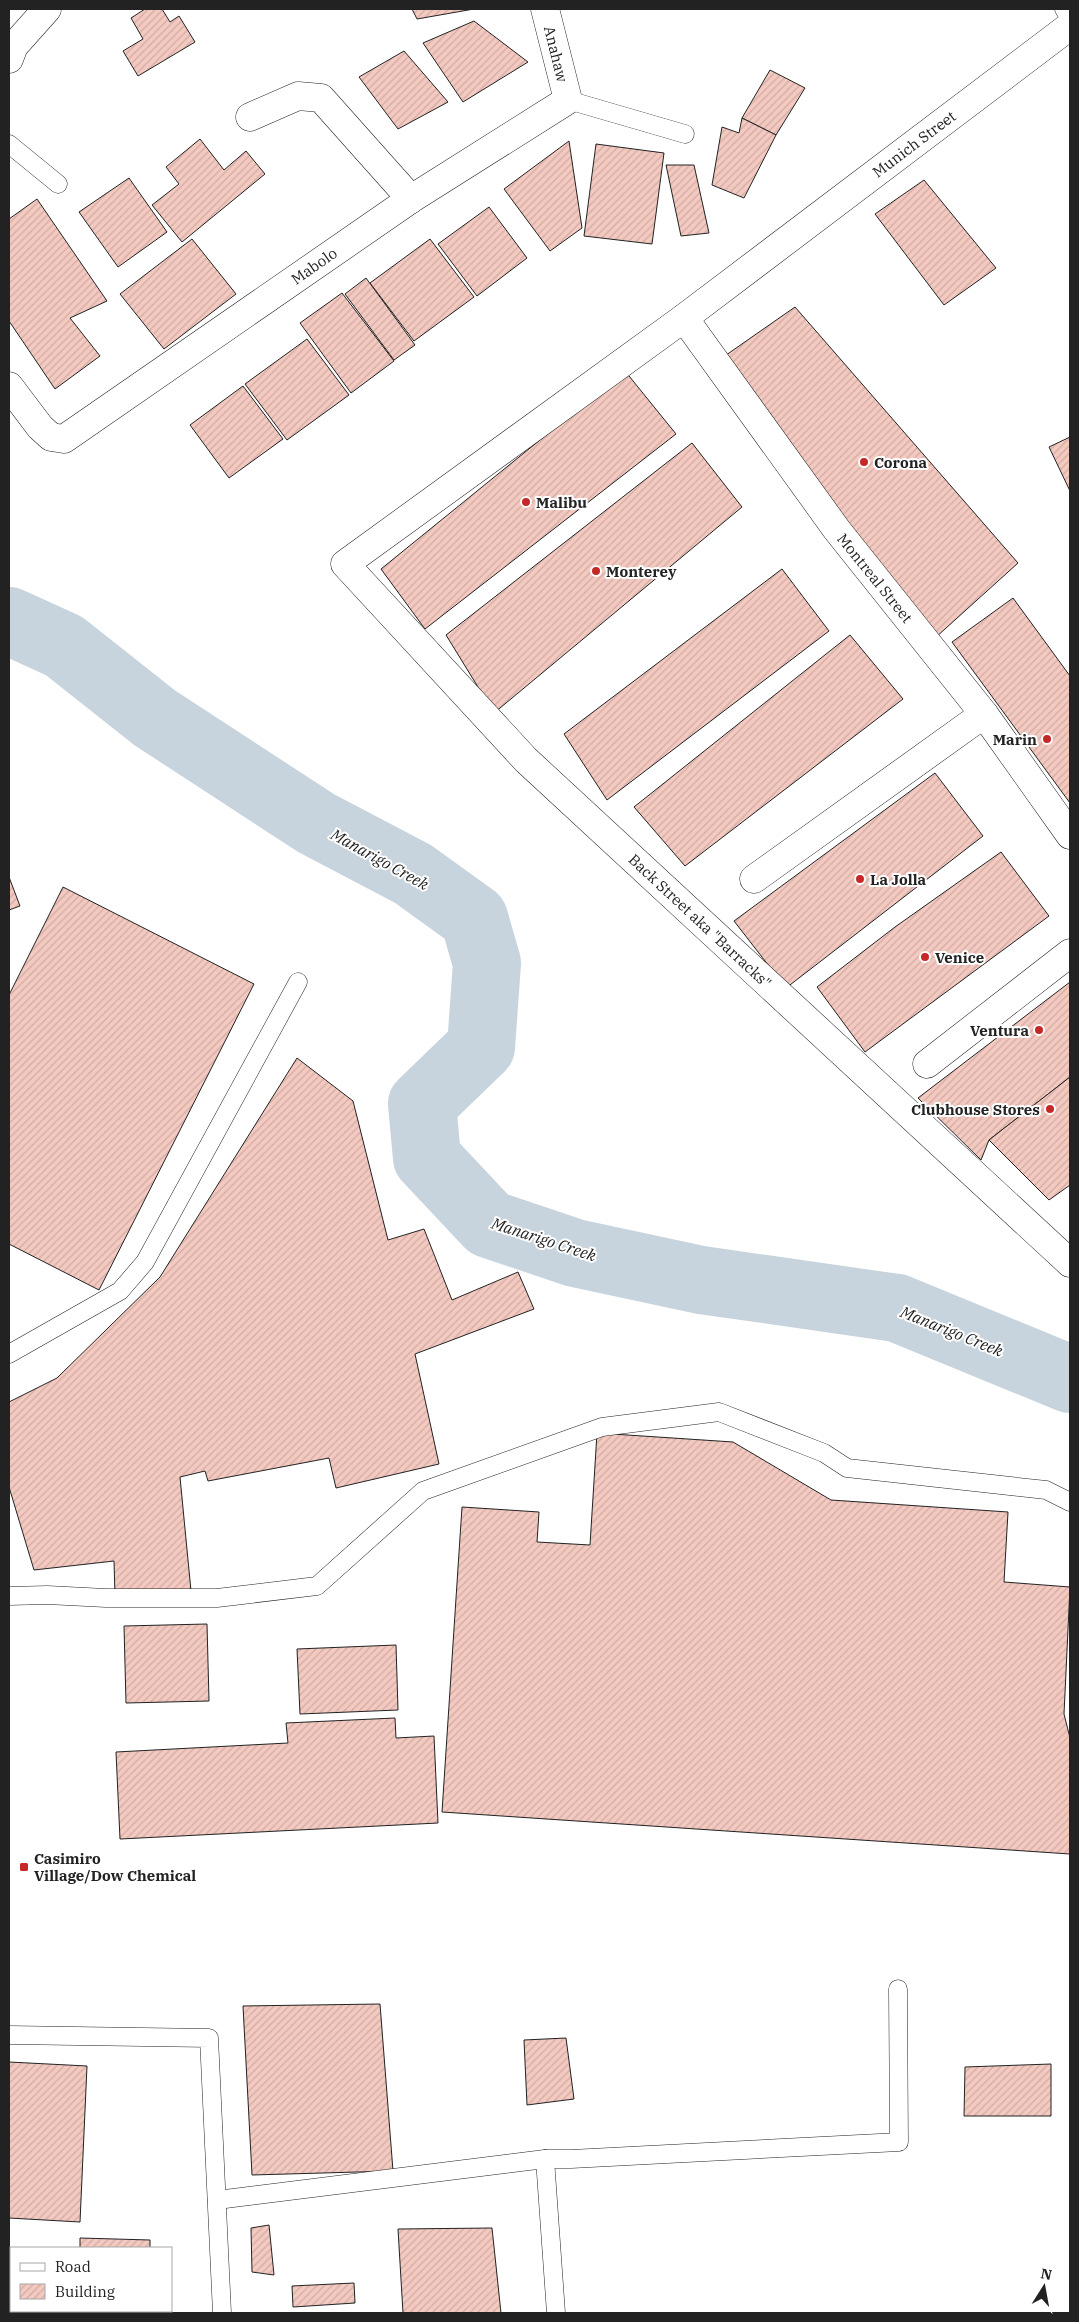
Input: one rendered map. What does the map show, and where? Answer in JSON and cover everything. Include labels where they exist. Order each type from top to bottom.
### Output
[{"type":"street","points":[[9,59],[14,46],[47,9]]},
{"type":"street","name":"Anahaw","points":[[545,9],[568,100]]},
{"type":"street","name":"Munich Street","points":[[345,564],[684,318],[1070,26]]},
{"type":"street","points":[[250,117],[298,96],[321,98],[411,199]]},
{"type":"street","name":"Mabolo","points":[[9,386],[40,428],[52,437],[64,439],[411,199],[568,100]]},
{"type":"street","name":"Montreal Street","points":[[684,318],[837,530],[984,714],[1070,835]]},
{"type":"street","name":"Back Street aka \"Barracks\"","points":[[345,564],[526,760],[1070,1263]]},
{"type":"street","points":[[754,879],[984,714]]},
{"type":"street","points":[[927,1064],[1070,953]]},
{"type":"lane","points":[[1064,9],[1070,18]]},
{"type":"lane","points":[[568,100],[685,134]]},
{"type":"lane","points":[[9,144],[58,184]]},
{"type":"lane","points":[[9,1354],[120,1291],[145,1262],[298,982]]},
{"type":"lane","points":[[9,1596],[47,1594],[106,1598],[217,1598],[317,1586],[423,1491],[602,1427],[719,1412],[824,1453],[847,1468],[1046,1490],[1070,1502]]},
{"type":"lane","points":[[217,2200],[545,2159],[899,2142],[898,1989]]},
{"type":"lane","points":[[9,2035],[209,2038],[222,2313]]},
{"type":"lane","points":[[545,2159],[556,2313]]},
{"type":"building","points":[[145,9],[162,9],[170,22],[179,16],[195,42],[138,76],[123,51],[143,39],[131,18]]},
{"type":"building","points":[[412,9],[474,9],[417,19]]},
{"type":"building","points":[[474,21],[528,62],[463,102],[423,43]]},
{"type":"building","points":[[404,51],[448,102],[398,129],[359,77]]},
{"type":"building","points":[[770,70],[805,88],[776,135],[742,118]]},
{"type":"building","points":[[742,118],[776,135],[744,198],[712,185],[722,127],[739,133]]},
{"type":"building","points":[[200,139],[224,170],[246,151],[265,174],[182,242],[152,205],[179,184],[166,167]]},
{"type":"building","points":[[569,141],[582,228],[550,251],[504,189]]},
{"type":"building","points":[[596,144],[664,153],[652,244],[584,236]]},
{"type":"building","points":[[666,165],[694,165],[709,233],[681,236]]},
{"type":"building","points":[[129,178],[167,232],[118,267],[79,212]]},
{"type":"building","points":[[924,180],[996,268],[944,305],[875,214]]},
{"type":"building","points":[[37,199],[107,301],[70,318],[100,356],[55,389],[9,321],[9,219]]},
{"type":"building","points":[[489,207],[527,258],[477,296],[438,244]]},
{"type":"building","points":[[192,239],[236,294],[164,349],[120,294]]},
{"type":"building","points":[[430,239],[474,297],[414,341],[370,283]]},
{"type":"building","points":[[366,278],[415,345],[394,360],[345,294]]},
{"type":"building","points":[[342,293],[394,361],[351,393],[300,323]]},
{"type":"building","name":"Corona","points":[[795,307],[1018,563],[935,638],[719,360]]},
{"type":"building","points":[[307,339],[349,395],[287,440],[245,384]]},
{"type":"building","name":"Malibu","points":[[625,371],[676,434],[425,629],[381,569]]},
{"type":"building","points":[[243,386],[283,439],[229,478],[190,425]]},
{"type":"building","points":[[1070,437],[1070,491],[1049,447]]},
{"type":"building","name":"Monterey","points":[[692,443],[742,507],[494,713],[446,635]]},
{"type":"building","points":[[782,569],[829,631],[607,800],[564,734]]},
{"type":"building","name":"Marin","points":[[1013,598],[1070,676],[1070,803],[952,642]]},
{"type":"building","points":[[850,635],[903,699],[685,866],[634,807]]},
{"type":"building","name":"La Jolla","points":[[935,773],[983,836],[786,988],[734,921]]},
{"type":"building","name":"Venice","points":[[1001,852],[1049,916],[865,1052],[817,987],[895,927]]},
{"type":"building","points":[[9,877],[20,906],[9,910]]},
{"type":"building","points":[[63,887],[254,984],[99,1290],[9,1244],[9,995]]},
{"type":"building","name":"Ventura","points":[[1070,982],[1070,1077],[989,1140],[981,1160],[918,1098]]},
{"type":"building","points":[[297,1058],[353,1101],[388,1240],[424,1229],[452,1300],[518,1272],[534,1309],[415,1354],[439,1464],[336,1488],[329,1458],[208,1481],[205,1471],[180,1477],[191,1591],[115,1596],[114,1561],[34,1570],[9,1487],[9,1402],[57,1378],[160,1277]]},
{"type":"building","name":"Clubhouse Stores","points":[[1070,1077],[1070,1185],[1049,1200],[989,1140]]},
{"type":"building","points":[[597,1433],[733,1442],[831,1500],[1008,1512],[1004,1582],[1070,1587],[1064,1714],[1070,1738],[1070,1854],[442,1812],[462,1507],[539,1512],[537,1542],[590,1545]]},
{"type":"building","points":[[207,1624],[209,1701],[126,1703],[124,1626]]},
{"type":"building","points":[[396,1645],[398,1710],[300,1714],[297,1649]]},
{"type":"building","points":[[395,1718],[396,1738],[434,1736],[438,1823],[120,1839],[116,1752],[288,1743],[286,1723]]},
{"type":"building","points":[[380,2004],[393,2171],[252,2175],[243,2006]]},
{"type":"building","points":[[566,2038],[574,2099],[527,2105],[524,2040]]},
{"type":"building","points":[[9,2062],[87,2066],[80,2222],[9,2218]]},
{"type":"building","points":[[1051,2064],[1051,2116],[964,2116],[965,2067]]},
{"type":"building","points":[[269,2225],[274,2275],[252,2272],[251,2228]]},
{"type":"building","points":[[492,2228],[501,2313],[403,2313],[398,2229]]},
{"type":"building","points":[[80,2238],[150,2240],[150,2247],[80,2247]]},
{"type":"building","points":[[354,2283],[355,2303],[293,2307],[292,2286]]},
{"type":"building","points":[[78,2312],[148,2312],[148,2313]]},
{"type":"waterway","name":"Manarigo Creek","points":[[9,621],[64,646],[155,718],[316,823],[413,874],[474,918],[487,963],[481,1047],[422,1104],[427,1158],[489,1224],[575,1253],[701,1280],[897,1308],[1070,1379]]},
{"type":"place","name":"Corona","points":[[864,462]]},
{"type":"place","name":"Malibu","points":[[526,502]]},
{"type":"place","name":"Monterey","points":[[596,571]]},
{"type":"place","name":"Marin","points":[[1047,739]]},
{"type":"place","name":"La Jolla","points":[[860,879]]},
{"type":"place","name":"Venice","points":[[925,957]]},
{"type":"place","name":"Ventura","points":[[1039,1030]]},
{"type":"place","name":"Clubhouse Stores","points":[[1050,1109]]},
{"type":"place","name":"Casimiro Village/Dow Chemical","points":[[24,1867]]}]
